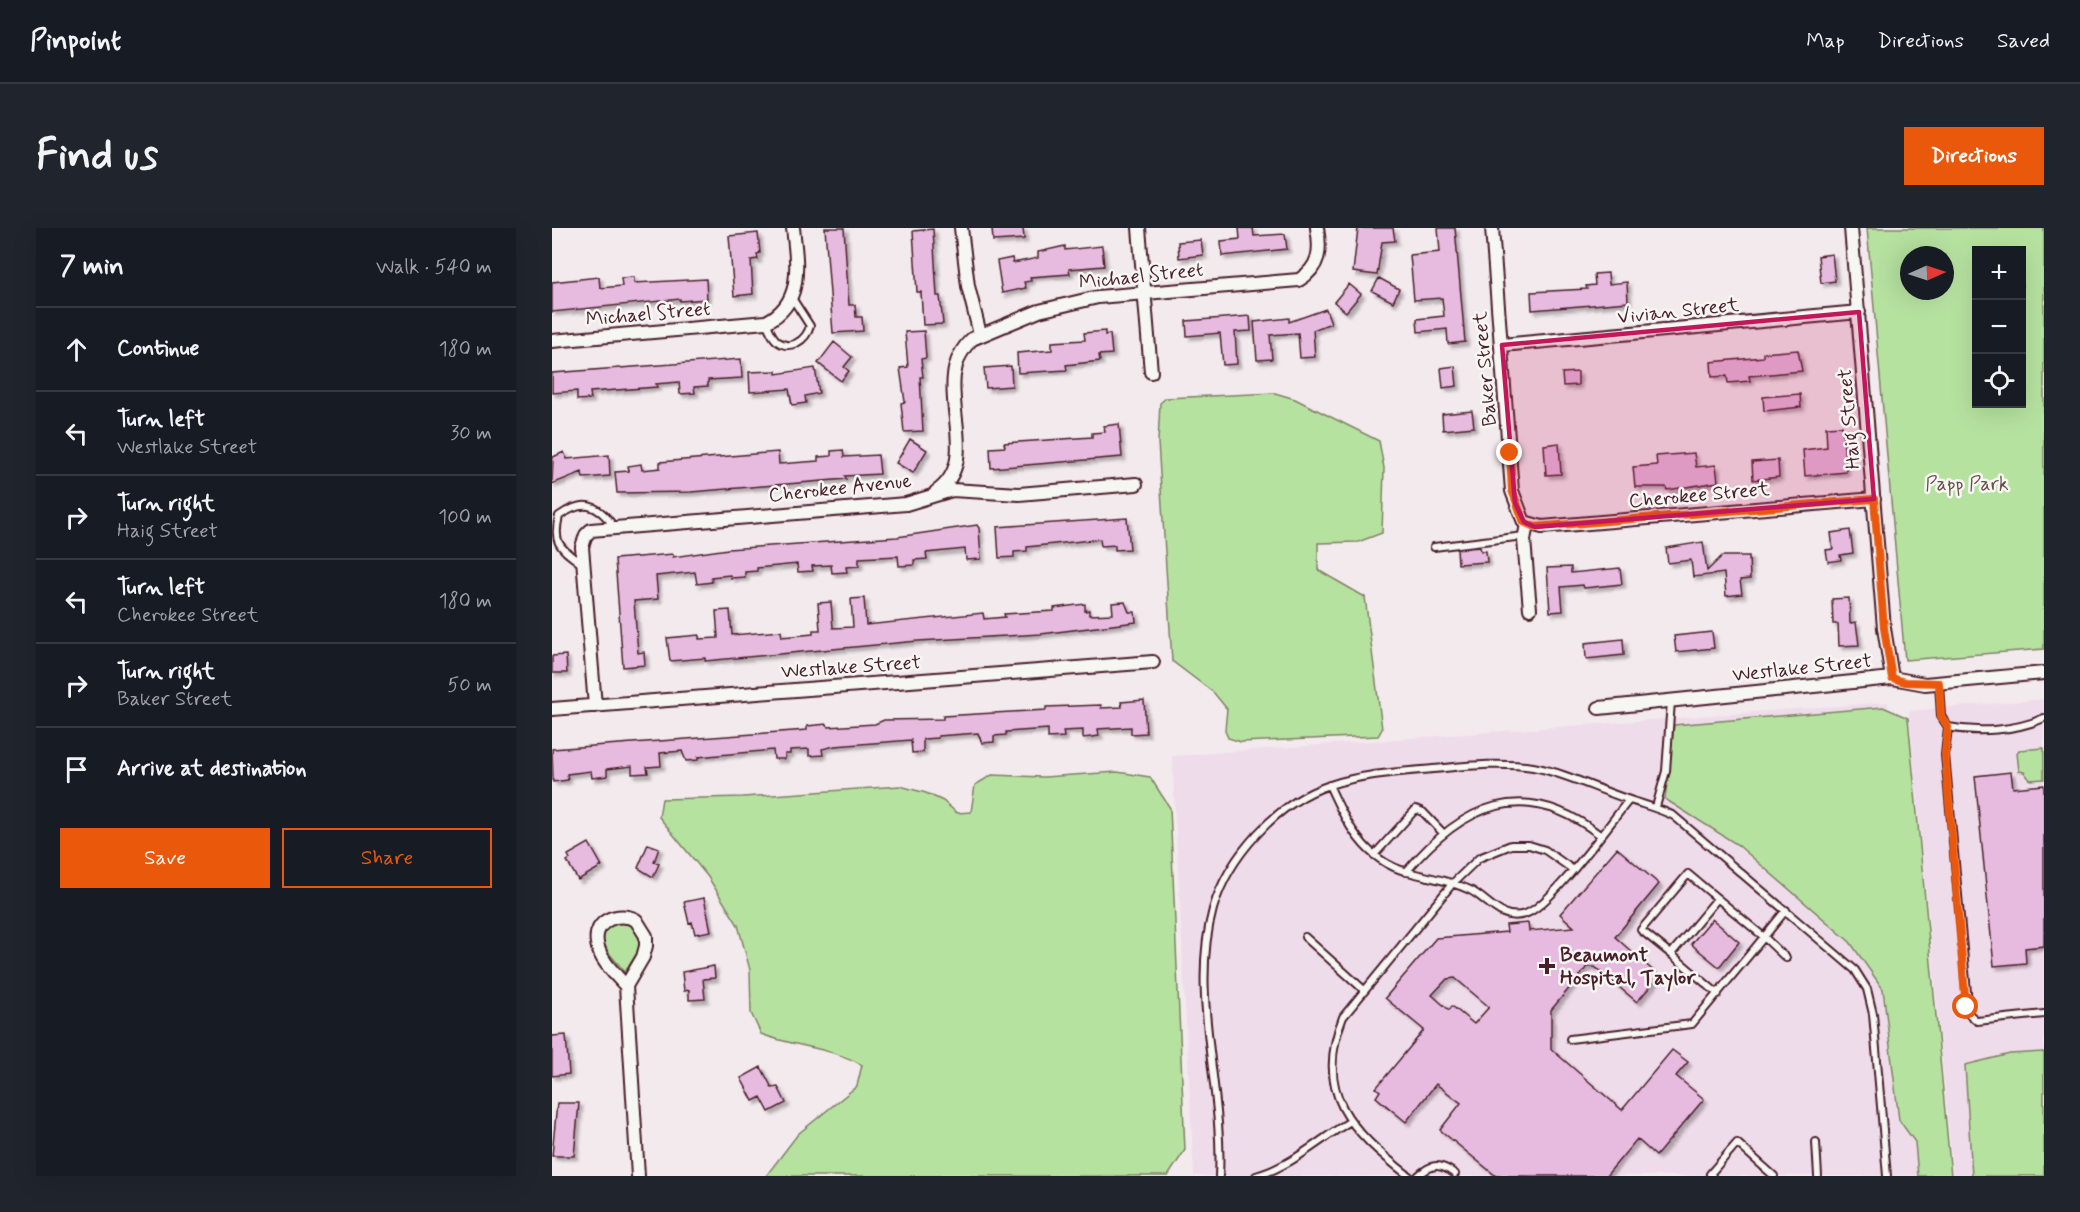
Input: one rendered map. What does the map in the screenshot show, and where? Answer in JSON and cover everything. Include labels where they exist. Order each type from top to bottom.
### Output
[{"type":"street","points":[[792,298],[797,273],[793,228]]},
{"type":"street","points":[[933,495],[951,479],[957,459],[952,379],[954,365],[963,347],[980,334],[968,286],[961,228]]},
{"type":"street","points":[[1139,228],[1151,372]]},
{"type":"street","name":"Michael Street","points":[[980,334],[1018,318],[1061,305],[1144,293],[1290,282],[1309,272],[1320,251],[1317,228]]},
{"type":"street","name":"Baker Street","points":[[1492,228],[1512,490],[1526,530],[1530,609]]},
{"type":"street","name":"Haig Street","points":[[1851,228],[1884,628],[1892,678]]},
{"type":"street","name":"Michael Street","points":[[552,341],[766,322],[781,313],[792,298]]},
{"type":"street","name":"Vivian Street","points":[[1502,345],[1859,312]]},
{"type":"street","name":"Cherokee Avenue","points":[[583,565],[582,547],[586,535],[597,528],[906,504],[952,490],[1019,494],[1136,484]]},
{"type":"street","name":"Cherokee Street","points":[[1526,530],[1874,499]]},
{"type":"street","points":[[583,565],[595,706]]},
{"type":"street","name":"Westlake Street","points":[[552,709],[1153,662]]},
{"type":"street","name":"Westlake Street","points":[[1599,708],[1892,678],[1905,682],[1939,683],[2044,673]]},
{"type":"street","points":[[626,986],[608,963],[596,942],[599,928],[608,919],[618,915],[636,920],[646,936],[643,957],[626,986],[638,1176]]},
{"type":"lane","points":[[766,322],[773,337],[786,345],[799,342],[806,337],[810,326],[792,298]]},
{"type":"lane","points":[[583,565],[559,547],[554,533],[559,516],[575,505],[589,506],[606,515],[614,527]]},
{"type":"lane","points":[[1434,547],[1526,530]]},
{"type":"lane","points":[[1939,683],[1941,716],[1948,727],[1945,754],[1969,1014],[1977,1021],[2044,1014]]},
{"type":"lane","points":[[1656,807],[1666,771],[1671,700]]},
{"type":"lane","points":[[1948,727],[1971,732],[2022,725],[2044,718]]},
{"type":"lane","points":[[1219,1176],[1205,979],[1206,943],[1221,884],[1244,851],[1273,819],[1302,798],[1329,785],[1364,776],[1477,765],[1512,765],[1560,774],[1629,800],[1656,807],[1688,826],[1855,970],[1866,989],[1873,1014],[1887,1176]]},
{"type":"lane","points":[[1329,785],[1355,836],[1374,855],[1406,872],[1453,883],[1472,891],[1497,911],[1524,915],[1544,902],[1629,800]]},
{"type":"lane","points":[[1406,872],[1443,833],[1464,817],[1482,810],[1528,802],[1548,806],[1568,814],[1600,835]]},
{"type":"lane","points":[[1374,855],[1416,809],[1423,812],[1443,833]]},
{"type":"lane","points":[[1409,1176],[1349,1122],[1338,1103],[1332,1080],[1331,1059],[1335,1036],[1343,1017],[1453,883],[1479,858],[1511,845],[1529,845],[1545,850],[1572,869]]},
{"type":"lane","points":[[1718,994],[1641,930],[1688,874],[1786,958]]},
{"type":"lane","points":[[1671,954],[1717,899]]},
{"type":"lane","points":[[1570,1039],[1692,1024],[1786,910]]},
{"type":"lane","points":[[1305,937],[1364,990]]},
{"type":"lane","points":[[1256,1176],[1271,1172],[1349,1122]]},
{"type":"lane","points":[[1816,1142],[1818,1176]]},
{"type":"lane","points":[[1712,1176],[1710,1174],[1737,1143],[1774,1176]]},
{"type":"lane","points":[[1418,1176],[1435,1164],[1444,1165],[1455,1174]]},
{"type":"highlighted area","points":[[1859,312],[1874,499],[1535,527],[1524,522],[1515,503],[1502,345]]},
{"type":"shaded area","points":[[2044,699],[2044,1176],[1953,1176],[1909,711]]},
{"type":"shaded area","name":"Beaumont Hospital, Taylor","points":[[1888,702],[1928,1176],[1194,1176],[1172,756]]},
{"type":"green space","name":"Papp Park","points":[[1867,228],[2044,228],[2044,649],[1905,660]]},
{"type":"green space","points":[[1275,393],[1295,399],[1379,441],[1384,468],[1382,533],[1358,542],[1318,543],[1318,570],[1365,597],[1382,729],[1378,736],[1241,742],[1228,738],[1225,730],[1227,709],[1214,693],[1172,661],[1158,442],[1160,403],[1166,398]]},
{"type":"green space","points":[[1883,707],[1908,718],[1951,1176],[1918,1176],[1915,1142],[1899,1120],[1883,989],[1850,942],[1738,845],[1665,799],[1674,725]]},
{"type":"green space","points":[[2044,748],[2044,779],[2030,780],[2024,772],[2019,771],[2017,753],[2019,750]]},
{"type":"green space","points":[[1117,772],[1150,777],[1170,808],[1185,1150],[1168,1176],[766,1176],[798,1134],[857,1086],[862,1065],[838,1054],[761,1034],[751,1013],[750,970],[738,925],[708,877],[659,817],[662,799],[743,797],[900,786],[926,793],[943,801],[957,813],[971,812],[975,785],[992,775],[1044,777]]},
{"type":"green space","points":[[615,921],[634,924],[642,938],[640,949],[625,972],[608,952],[603,940],[607,926]]},
{"type":"green space","points":[[2044,1052],[2044,1176],[1972,1176],[1965,1065],[2010,1054]]},
{"type":"building","points":[[825,228],[844,228],[849,305],[855,305],[856,317],[862,317],[863,331],[833,333]]},
{"type":"building","points":[[992,228],[1023,228],[1024,239],[993,241]]},
{"type":"building","points":[[1239,228],[1253,228],[1254,236],[1285,234],[1287,249],[1222,256],[1221,241],[1240,239]]},
{"type":"building","points":[[1358,228],[1393,228],[1395,241],[1382,242],[1377,275],[1353,272]]},
{"type":"building","points":[[1438,228],[1455,228],[1465,342],[1448,344],[1447,329],[1418,332],[1417,319],[1444,316],[1442,298],[1414,300],[1410,255],[1440,252]]},
{"type":"building","points":[[933,229],[937,296],[940,296],[943,324],[923,325],[921,292],[917,292],[913,231]]},
{"type":"building","points":[[758,233],[760,253],[757,254],[758,259],[751,260],[753,294],[734,296],[729,236]]},
{"type":"building","points":[[1201,240],[1203,255],[1179,258],[1178,242]]},
{"type":"building","points":[[1065,246],[1065,250],[1102,246],[1104,266],[1069,269],[1070,274],[1030,277],[1031,281],[1024,282],[1026,288],[1002,293],[997,261],[1012,258],[1013,263],[1038,258],[1038,252]]},
{"type":"building","points":[[1832,254],[1835,281],[1821,283],[1818,256]]},
{"type":"building","points":[[1608,273],[1609,284],[1627,282],[1628,302],[1532,310],[1531,292],[1587,289],[1586,286],[1595,285],[1594,274]]},
{"type":"building","points":[[599,277],[600,288],[622,286],[621,278],[634,277],[634,283],[706,279],[707,299],[680,301],[680,299],[552,312],[552,282]]},
{"type":"building","points":[[1379,278],[1399,289],[1393,302],[1372,291]]},
{"type":"building","points":[[1349,284],[1361,294],[1346,312],[1334,302]]},
{"type":"building","points":[[1326,309],[1331,323],[1313,330],[1315,357],[1300,358],[1298,333],[1270,335],[1272,359],[1257,360],[1254,322],[1289,318],[1289,322]]},
{"type":"building","points":[[1250,316],[1251,331],[1235,332],[1237,364],[1223,365],[1220,333],[1187,336],[1186,321]]},
{"type":"building","points":[[924,331],[926,358],[921,359],[923,377],[920,377],[923,431],[904,432],[901,403],[905,402],[900,368],[908,367],[905,332]]},
{"type":"building","points":[[1105,331],[1105,335],[1110,334],[1112,354],[1099,355],[1100,361],[1066,365],[1067,370],[1018,373],[1017,353],[1052,350],[1052,342],[1085,340],[1084,333]]},
{"type":"building","points":[[834,342],[852,357],[844,367],[849,371],[841,381],[818,363]]},
{"type":"building","points":[[1798,350],[1802,371],[1749,376],[1750,381],[1728,383],[1727,376],[1712,377],[1711,362],[1763,357],[1763,353]]},
{"type":"building","points":[[741,359],[742,378],[708,380],[708,386],[694,387],[695,393],[680,394],[679,382],[656,384],[657,387],[590,392],[591,399],[577,400],[577,391],[552,393],[552,373]]},
{"type":"building","points":[[1011,366],[1012,386],[986,388],[984,368]]},
{"type":"building","points":[[1455,366],[1457,386],[1443,388],[1441,368]]},
{"type":"building","points":[[815,368],[819,393],[805,396],[806,403],[792,405],[789,389],[750,392],[749,372],[776,371],[776,374]]},
{"type":"building","points":[[1578,372],[1578,385],[1563,386],[1562,373]]},
{"type":"building","points":[[1800,394],[1801,407],[1764,411],[1763,397]]},
{"type":"building","points":[[1472,411],[1474,427],[1443,430],[1442,414]]},
{"type":"building","points":[[1119,424],[1122,457],[991,468],[990,448],[1005,447],[1004,443],[1092,437],[1092,433],[1105,432],[1104,426]]},
{"type":"building","points":[[1842,426],[1846,472],[1805,476],[1803,450],[1827,447],[1826,427]]},
{"type":"building","points":[[910,439],[927,450],[913,473],[896,463]]},
{"type":"building","points":[[1559,443],[1561,474],[1546,475],[1544,445]]},
{"type":"building","points":[[843,450],[844,457],[878,455],[880,474],[691,492],[617,493],[615,472],[629,471],[628,466],[641,464],[642,470],[660,468],[660,462],[778,452],[779,464],[818,461],[818,457],[831,456],[831,451]]},
{"type":"building","points":[[564,452],[567,459],[609,455],[610,476],[583,478],[582,472],[552,484],[553,457]]},
{"type":"building","points":[[1694,453],[1696,467],[1716,465],[1718,482],[1667,490],[1666,487],[1635,487],[1633,467],[1657,465],[1656,456]]},
{"type":"building","points":[[1778,460],[1779,477],[1753,480],[1752,462]]},
{"type":"building","points":[[1127,518],[1130,549],[1115,550],[1115,545],[1101,546],[1100,539],[1027,547],[1027,551],[1014,552],[1014,557],[999,558],[997,527]]},
{"type":"building","points":[[977,525],[981,559],[966,560],[965,549],[926,553],[927,559],[914,560],[914,565],[899,566],[898,556],[859,558],[859,566],[846,567],[847,572],[832,573],[831,565],[812,566],[813,571],[798,572],[797,564],[757,568],[757,571],[745,572],[745,577],[731,578],[730,575],[711,577],[712,582],[697,584],[695,572],[656,576],[658,599],[634,601],[638,653],[644,652],[645,665],[623,667],[615,559],[673,554],[673,557],[728,549],[897,537]]},
{"type":"building","points":[[1850,530],[1853,553],[1840,555],[1841,560],[1828,562],[1826,550],[1833,549],[1831,533]]},
{"type":"building","points":[[1703,542],[1707,571],[1722,556],[1749,556],[1750,579],[1740,580],[1742,594],[1726,596],[1724,573],[1693,577],[1691,560],[1668,563],[1666,548]]},
{"type":"building","points":[[1480,547],[1481,551],[1486,551],[1487,562],[1458,564],[1457,549]]},
{"type":"building","points":[[1571,567],[1571,573],[1620,568],[1622,584],[1584,588],[1583,585],[1561,587],[1563,611],[1550,612],[1547,568]]},
{"type":"building","points":[[864,598],[866,625],[983,613],[984,619],[1005,617],[1004,614],[1054,611],[1054,608],[1085,604],[1085,611],[1089,610],[1089,615],[1113,614],[1112,603],[1125,602],[1129,612],[1135,612],[1136,622],[1041,634],[918,641],[705,661],[705,658],[670,661],[667,638],[699,635],[699,639],[718,638],[716,611],[730,610],[732,635],[781,631],[782,637],[813,634],[813,630],[820,630],[818,603],[831,602],[833,628],[853,627],[851,599]]},
{"type":"building","points":[[1849,598],[1850,623],[1856,622],[1859,645],[1839,646],[1838,624],[1833,624],[1832,599]]},
{"type":"building","points":[[1712,632],[1714,648],[1676,652],[1674,636]]},
{"type":"building","points":[[1623,639],[1624,655],[1586,659],[1585,643]]},
{"type":"building","points":[[566,655],[567,673],[552,673],[552,656]]},
{"type":"building","points":[[1144,700],[1146,733],[1131,734],[1131,727],[1098,729],[1099,736],[1083,738],[1083,730],[1063,731],[1064,737],[1048,738],[1048,729],[1006,732],[1006,735],[994,736],[994,742],[982,743],[978,733],[923,739],[923,752],[912,753],[911,740],[835,746],[822,749],[823,755],[809,756],[809,749],[790,750],[790,754],[785,754],[785,759],[774,759],[773,750],[698,757],[698,760],[686,761],[682,751],[660,753],[661,766],[647,767],[648,773],[632,774],[632,766],[607,769],[607,776],[592,778],[591,771],[567,774],[568,780],[553,782],[552,749],[807,730],[807,726],[827,724],[828,727],[875,724],[884,720],[943,719],[943,716],[1046,710],[1046,707],[1101,705],[1101,708],[1122,707],[1121,702]]},
{"type":"building","points":[[2011,772],[2013,788],[2044,785],[2044,946],[2025,948],[2026,963],[1994,966],[1975,776]]},
{"type":"building","points":[[589,843],[602,866],[578,880],[567,861],[570,859],[568,855]]},
{"type":"building","points":[[648,844],[659,848],[654,862],[659,864],[653,877],[638,868]]},
{"type":"building","points":[[1617,848],[1659,884],[1615,937],[1659,976],[1637,1002],[1595,967],[1587,967],[1551,1010],[1551,1049],[1622,1110],[1672,1050],[1688,1062],[1676,1076],[1704,1099],[1656,1156],[1637,1139],[1606,1176],[1496,1176],[1440,1130],[1461,1103],[1436,1084],[1406,1122],[1376,1097],[1380,1091],[1376,1088],[1424,1030],[1385,998],[1436,938],[1507,932],[1506,925],[1528,923],[1529,931],[1574,927],[1560,914]],"holes":[[[1455,978],[1489,1007],[1474,1024],[1452,1006],[1449,1010],[1432,995],[1447,979]]]},
{"type":"building","points":[[704,898],[711,931],[695,934],[692,922],[689,923],[684,902]]},
{"type":"building","points":[[1712,919],[1739,942],[1719,967],[1691,944]]},
{"type":"building","points":[[714,966],[715,978],[703,979],[705,999],[689,1000],[689,990],[684,991],[682,972]]},
{"type":"building","points":[[566,1035],[569,1074],[552,1076],[552,1036]]},
{"type":"building","points":[[761,1067],[772,1088],[778,1087],[786,1103],[769,1112],[761,1097],[753,1101],[741,1078]]},
{"type":"building","points":[[557,1103],[579,1103],[574,1156],[552,1156]]},
{"type":"place","name":"Beaumont Hospital, Taylor","points":[[1547,966]]},
{"type":"route","points":[[1510,453],[1515,503],[1524,522],[1535,527],[1874,499],[1884,628],[1892,678],[1905,682],[1939,683],[1941,716],[1948,727],[1945,754],[1966,1007]]}]
